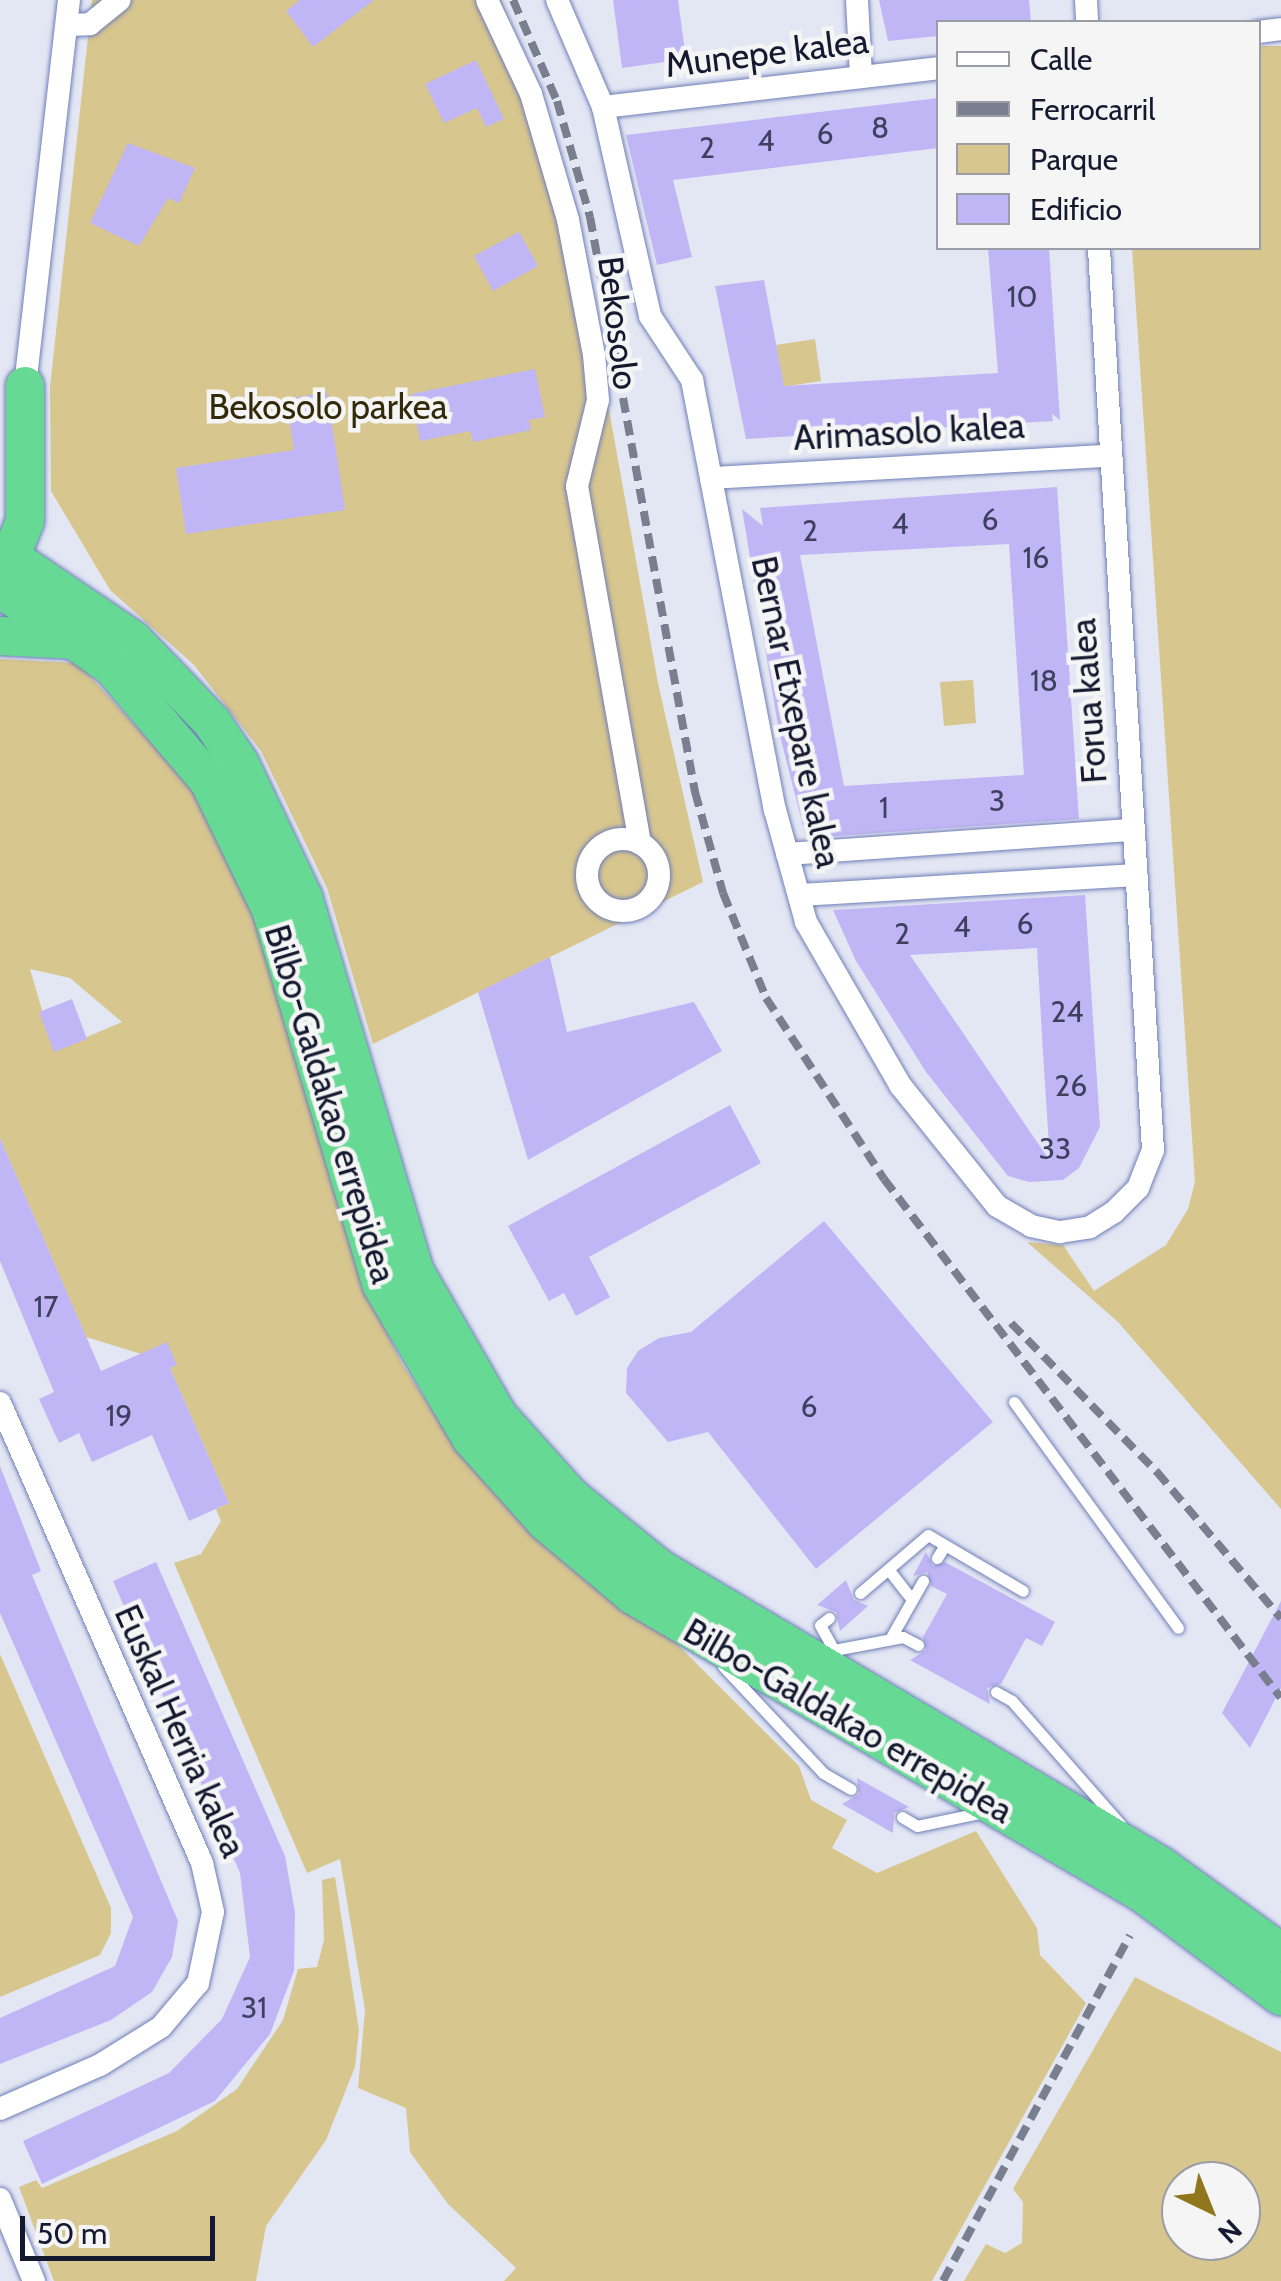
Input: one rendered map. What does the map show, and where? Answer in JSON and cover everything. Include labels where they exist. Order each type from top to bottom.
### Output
[{"type":"highway","points":[[0,423],[25,386]]},
{"type":"highway","points":[[3,569],[25,386]]},
{"type":"highway","points":[[0,636],[85,624],[12,484]]},
{"type":"highway","name":"Bilbo-Galdakao errepidea","points":[[3,569],[85,624],[134,640],[212,722],[259,802],[304,897],[415,1272],[498,1416],[607,1529],[660,1569],[826,1657],[1148,1858],[1281,1953]]},
{"type":"highway","name":"Bilbo-Galdakao errepidea","points":[[85,624],[184,744],[250,862],[284,948],[382,1285],[426,1369],[471,1438],[546,1522],[633,1595],[1144,1894],[1281,1996]]},
{"type":"street","points":[[25,386],[70,0]]},
{"type":"street","points":[[67,26],[90,24],[120,0]]},
{"type":"street","name":"Bekosolo","points":[[487,0],[531,94],[568,220],[588,325],[598,400],[577,486],[640,843]]},
{"type":"street","name":"Bernar Etxepare kalea","points":[[558,0],[603,107],[650,316],[692,380],[787,854],[806,922],[900,1086],[997,1206],[1030,1226],[1060,1232],[1090,1227],[1138,1188],[1153,1150]]},
{"type":"street","points":[[856,0],[861,77]]},
{"type":"street","name":"Munepe kalea","points":[[603,107],[936,68]]},
{"type":"street","name":"Forua kalea","points":[[1099,250],[1153,1150]]},
{"type":"street","name":"Arimasolo kalea","points":[[712,478],[1110,456]]},
{"type":"street","points":[[787,854],[1133,830]]},
{"type":"street","points":[[800,895],[1136,875]]},
{"type":"street","name":"Euskal Herria kalea","points":[[0,1403],[202,1863],[213,1912],[198,1984],[162,2027],[100,2065],[0,2109]]},
{"type":"street","points":[[0,2199],[34,2281]]},
{"type":"lane","points":[[1014,1402],[1178,1628]]},
{"type":"lane","points":[[860,1593],[928,1535],[1023,1591]]},
{"type":"lane","points":[[937,1558],[945,1545]]},
{"type":"lane","points":[[888,1569],[912,1600]]},
{"type":"lane","points":[[890,1639],[923,1581]]},
{"type":"lane","points":[[829,1618],[820,1626],[826,1657],[903,1636],[918,1646]]},
{"type":"lane","points":[[681,1624],[823,1773],[851,1789]]},
{"type":"lane","points":[[996,1692],[1012,1701],[1148,1858]]},
{"type":"lane","points":[[902,1817],[917,1826],[996,1807]]},
{"type":"green space","name":"Bekosolo parkea","points":[[92,0],[501,0],[543,106],[575,220],[658,683],[703,882],[373,1044],[327,888],[261,751],[194,665],[110,590],[51,491],[50,387]]},
{"type":"green space","points":[[1261,46],[1281,46],[1281,1509],[1118,1322],[1027,1242],[1063,1245],[1094,1291],[1166,1245],[1188,1209],[1195,1182],[1132,250],[1261,250]]},
{"type":"green space","points":[[815,339],[821,381],[782,387],[776,345]]},
{"type":"green space","points":[[0,659],[78,663],[194,790],[255,916],[366,1292],[403,1365],[457,1449],[672,1639],[799,1766],[811,1800],[847,1820],[832,1848],[877,1873],[976,1831],[1037,1928],[1040,1955],[1086,2003],[932,2281],[504,2281],[516,2268],[448,2204],[410,2152],[406,2108],[358,2088],[365,2010],[340,1859],[307,1873],[174,1563],[201,1554],[221,1521],[216,1509],[229,1503],[170,1368],[177,1365],[86,1337],[0,1138]],"holes":[[[30,969],[70,978],[122,1022],[54,1051]]]},
{"type":"green space","points":[[973,680],[976,723],[944,726],[940,682]]},
{"type":"green space","points":[[0,1654],[111,1908],[111,1933],[100,1955],[0,1997]]},
{"type":"green space","points":[[335,1877],[359,2030],[355,2067],[326,2140],[266,2226],[256,2281],[54,2281],[19,2187],[36,2180],[42,2188],[177,2131],[237,2089],[283,2020],[298,1969],[317,1967],[324,1940],[322,1880]]},
{"type":"green space","points":[[1135,1977],[1281,2052],[1281,2281],[964,2281],[986,2244],[1005,2253],[1022,2243],[1023,2202],[1013,2189]]},
{"type":"building","points":[[300,0],[374,0],[313,47],[286,11]]},
{"type":"building","points":[[613,0],[678,0],[686,59],[622,68]]},
{"type":"building","points":[[879,0],[1029,0],[1031,20],[936,20],[936,36],[888,41]]},
{"type":"building","points":[[476,60],[504,119],[486,127],[477,108],[444,123],[425,84]]},
{"type":"building","points":[[936,98],[936,148],[673,180],[692,257],[657,265],[626,135]]},
{"type":"building","points":[[128,143],[195,168],[179,203],[168,198],[139,246],[90,223]]},
{"type":"building","points":[[519,232],[538,266],[493,291],[474,256]]},
{"type":"building","points":[[988,250],[1049,250],[1060,420],[1052,414],[1053,421],[746,439],[715,286],[764,280],[784,386],[998,373]]},
{"type":"building","points":[[535,369],[545,417],[529,420],[531,430],[473,442],[470,431],[420,441],[411,394]]},
{"type":"building","points":[[327,392],[345,510],[186,534],[176,468],[294,450],[286,399]]},
{"type":"building","points":[[1057,487],[1079,819],[806,838],[779,732],[742,509],[763,526],[760,508]],"holes":[[[1009,544],[1024,775],[844,786],[800,555]]]},
{"type":"building","points":[[1085,895],[1100,1127],[1079,1168],[1063,1180],[1029,1182],[1008,1176],[926,1072],[856,961],[833,910]],"holes":[[[1037,948],[1050,1161],[910,955]]]},
{"type":"building","points":[[550,957],[567,1032],[694,1002],[722,1051],[528,1160],[478,992]]},
{"type":"building","points":[[72,999],[87,1039],[54,1052],[39,1012]]},
{"type":"building","points":[[730,1105],[761,1163],[589,1257],[610,1297],[576,1316],[564,1293],[549,1301],[508,1226]]},
{"type":"building","points":[[0,1138],[101,1371],[167,1342],[177,1365],[170,1368],[229,1503],[189,1521],[152,1435],[92,1462],[79,1433],[59,1443],[39,1399],[54,1392],[0,1261]]},
{"type":"building","points":[[824,1221],[993,1422],[816,1569],[708,1432],[668,1442],[626,1393],[627,1368],[638,1351],[659,1338],[691,1332]]},
{"type":"building","points":[[0,1466],[41,1571],[32,1575],[178,1921],[172,1957],[152,1992],[111,2020],[0,2064],[0,2018],[115,1966],[133,1917],[0,1613]]},
{"type":"building","points":[[926,1552],[933,1566],[945,1562],[1055,1622],[1042,1646],[1026,1638],[1001,1684],[987,1688],[990,1704],[910,1660],[926,1650],[923,1637],[947,1594],[931,1586],[927,1572],[913,1576]]},
{"type":"building","points":[[156,1562],[285,1856],[295,1912],[294,1971],[270,2034],[215,2101],[42,2184],[23,2141],[169,2073],[222,2019],[250,1957],[240,1873],[113,1581]]},
{"type":"building","points":[[846,1580],[854,1600],[868,1606],[840,1631],[836,1612],[817,1605]]},
{"type":"building","points":[[1281,1601],[1281,1688],[1250,1748],[1222,1713]]},
{"type":"building","points":[[857,1778],[909,1807],[894,1813],[893,1833],[842,1804],[859,1794]]},
{"type":"railway","points":[[513,0],[557,101],[590,217],[695,792],[723,893],[766,998],[884,1179],[1281,1698]]},
{"type":"railway","points":[[1011,1323],[1157,1472],[1281,1618]]},
{"type":"railway","points":[[943,2281],[1130,1935]]}]
